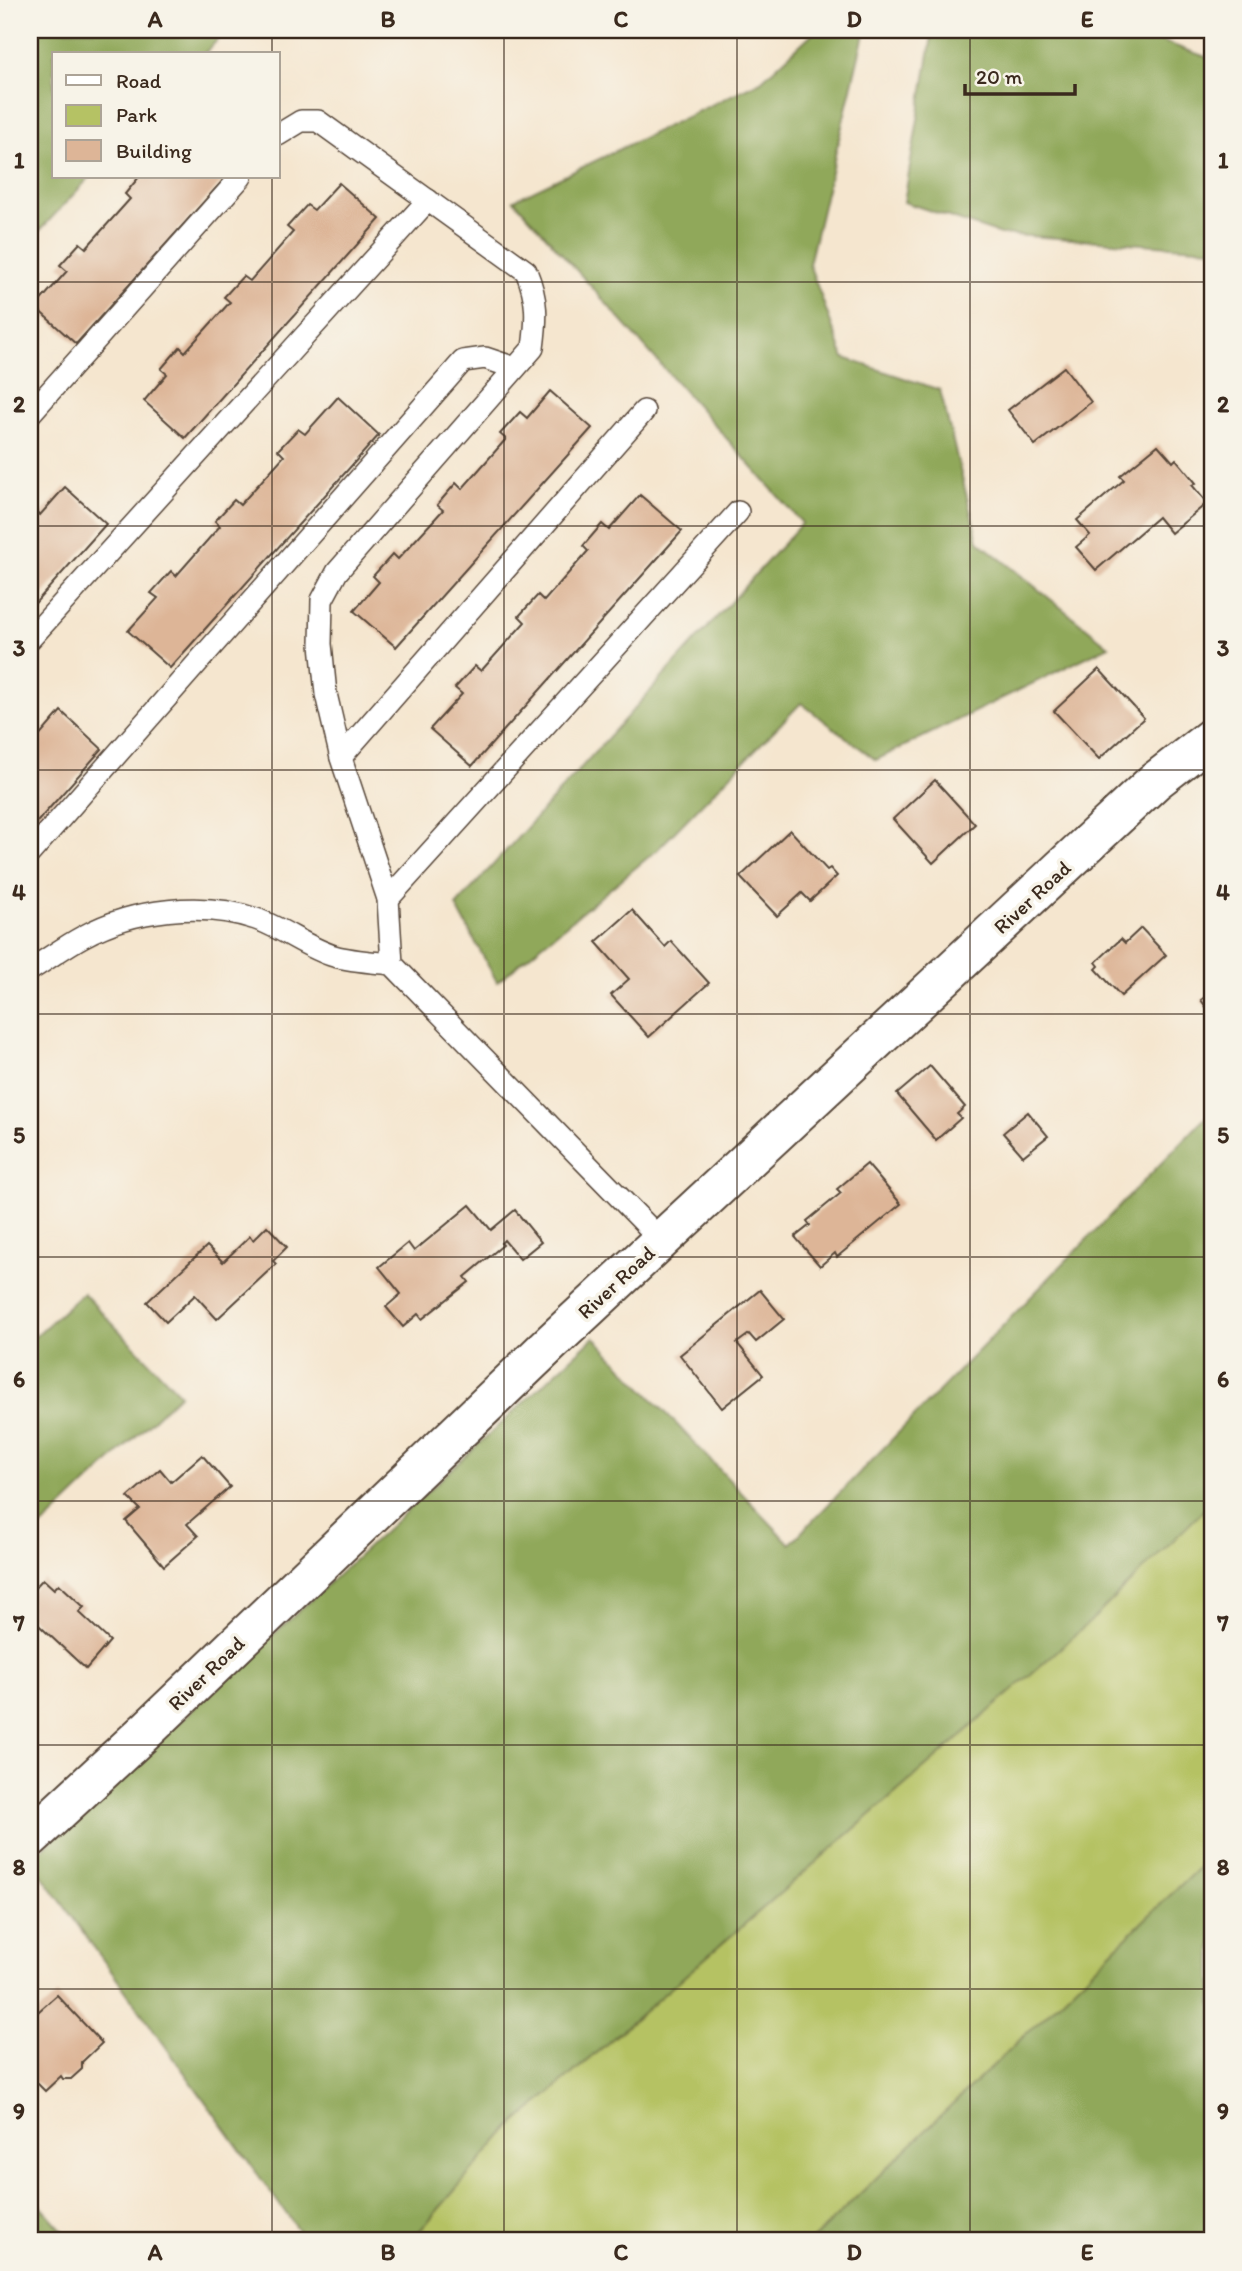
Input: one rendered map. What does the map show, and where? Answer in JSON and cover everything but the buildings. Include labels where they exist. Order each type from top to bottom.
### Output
[{"type":"street","name":"River Road","points":[[30,1838],[661,1240],[1154,782],[1212,737]]},
{"type":"lane","points":[[280,134],[301,121],[318,121],[526,271],[535,293],[537,321],[533,348],[337,572],[323,600],[321,644],[326,694],[341,757],[388,899],[392,964]]},
{"type":"lane","points":[[30,414],[240,178]]},
{"type":"lane","points":[[30,639],[428,200]]},
{"type":"lane","points":[[30,853],[463,361],[485,358],[515,368]]},
{"type":"lane","points":[[341,757],[644,411]]},
{"type":"lane","points":[[388,899],[738,512]]},
{"type":"lane","points":[[30,971],[83,936],[111,923],[188,909],[224,911],[257,919],[333,956],[392,964],[661,1240]]},
{"type":"green space","points":[[30,30],[227,30],[206,52],[52,52],[52,178],[89,178],[30,241]]},
{"type":"green space","points":[[816,30],[865,30],[809,264],[844,358],[940,390],[978,541],[1109,646],[876,760],[801,703],[657,850],[497,982],[456,906],[802,523],[514,200],[761,81]]},
{"type":"green space","points":[[933,30],[1141,30],[1144,35],[1212,59],[1212,249],[1000,234],[904,202]]},
{"type":"green space","points":[[1212,1111],[1212,1502],[1092,1620],[506,2131],[411,2241],[306,2241],[31,1860],[594,1337],[790,1544]]},
{"type":"green space","points":[[83,1293],[180,1394],[30,1538],[30,1341]]},
{"type":"green space","points":[[1212,1496],[1212,1855],[811,2241],[411,2241],[506,2131],[952,1744]]},
{"type":"green space","points":[[1212,1855],[1212,2241],[811,2241]]},
{"type":"green space","points":[[30,2194],[72,2241],[30,2241]]}]
